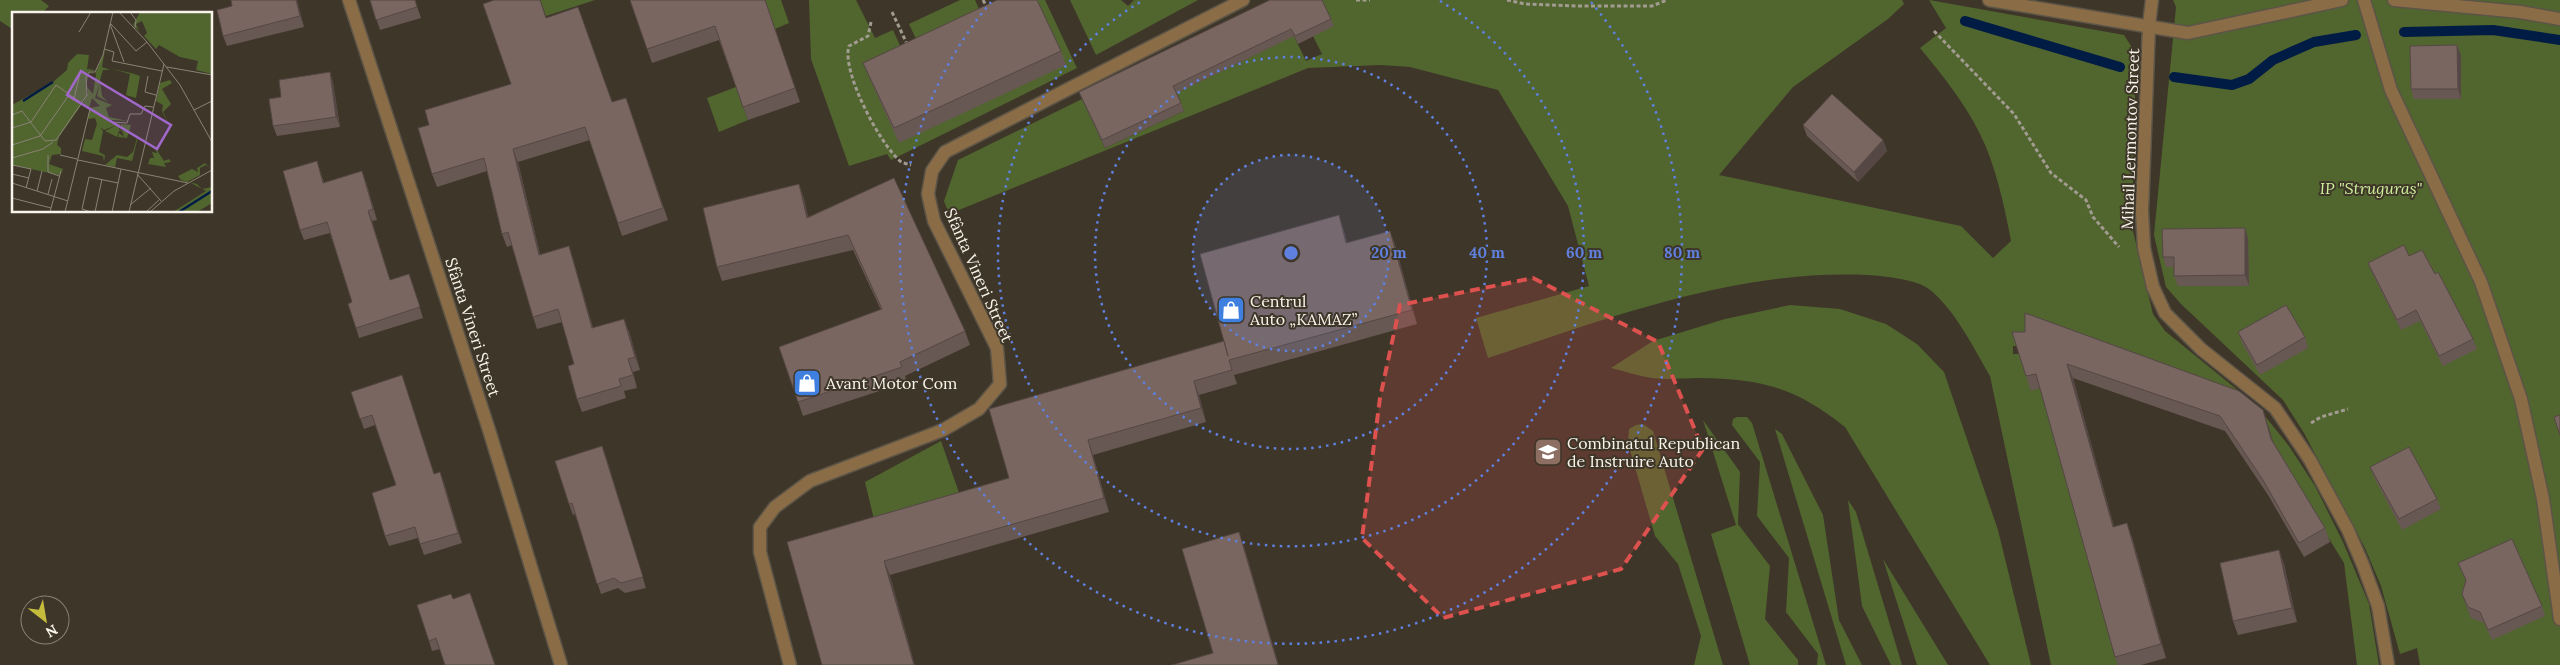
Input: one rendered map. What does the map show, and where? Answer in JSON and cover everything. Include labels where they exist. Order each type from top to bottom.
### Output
[{"type":"street","name":"Sfânta Vineri Street","points":[[350,0],[490,430],[561,665]]},
{"type":"street","name":"Sfânta Vineri Street","points":[[790,665],[760,552],[760,527],[775,507],[810,481],[943,430],[979,409],[1000,384],[997,348],[934,221],[928,194],[932,171],[945,152],[1243,0]]},
{"type":"street","name":"Mihail Lermontov Street","points":[[1990,0],[2149,25],[2142,211],[2146,256],[2153,287],[2165,312],[2201,349],[2275,408],[2320,478],[2348,530],[2364,565],[2378,606],[2388,665]]},
{"type":"street","points":[[2152,0],[2149,25],[2188,33],[2342,0]]},
{"type":"street","points":[[2364,0],[2391,90],[2481,282],[2521,399],[2543,499],[2560,619]]},
{"type":"street","points":[[2394,0],[2521,6],[2560,19]]},
{"type":"path","points":[[983,0],[989,13]]},
{"type":"path","points":[[1356,0],[1370,0]]},
{"type":"path","points":[[1507,0],[1524,4],[1578,6],[1652,6],[1667,0]]},
{"type":"path","points":[[892,12],[909,47]]},
{"type":"path","points":[[870,22],[868,36],[850,46],[846,56],[856,94],[886,143],[901,162],[932,171]]},
{"type":"path","points":[[1934,31],[2014,114],[2051,173],[2086,200],[2093,218],[2120,247],[2146,256]]},
{"type":"path","points":[[2293,435],[2322,417],[2348,408]]},
{"type":"highlighted area","points":[[1533,278],[1658,342],[1703,449],[1621,569],[1443,618],[1362,538],[1380,398],[1400,305]]},
{"type":"green space","points":[[0,0],[41,0],[49,6],[43,12],[12,12],[12,29],[0,21]]},
{"type":"green space","points":[[540,0],[595,0],[546,16]]},
{"type":"green space","points":[[765,0],[781,0],[789,23],[775,29]]},
{"type":"green space","points":[[809,0],[856,0],[875,38],[893,30],[906,59],[1036,0],[1045,0],[1077,68],[891,160],[887,154],[849,166],[811,59]]},
{"type":"green space","points":[[960,0],[975,0],[985,22],[922,52],[909,24]]},
{"type":"green space","points":[[1070,0],[1121,0],[1128,6],[1134,0],[1198,0],[1096,55]]},
{"type":"green space","points":[[1322,0],[1902,0],[1904,4],[1888,19],[1793,87],[1719,175],[1961,226],[1993,258],[2011,241],[2001,193],[1986,147],[1973,121],[1948,83],[1920,48],[1946,28],[1929,0],[2124,35],[2136,54],[2132,227],[2153,314],[2165,331],[2256,405],[2289,446],[2315,486],[2343,542],[2369,604],[2379,665],[2357,665],[2344,563],[2276,453],[2268,425],[2030,346],[2013,346],[2013,354],[2028,354],[2031,390],[2041,388],[2118,665],[2051,665],[1990,376],[1948,308],[1929,289],[1916,283],[1874,275],[1818,275],[1722,288],[1674,299],[1580,327],[1488,358],[1476,318],[1589,286],[1568,206],[1498,90],[1410,67],[1381,65],[1308,68],[949,214],[944,201],[958,160],[1082,99],[1105,148],[1184,111],[1176,93],[1279,43],[1291,30],[1306,61],[1322,54],[1313,36]]},
{"type":"green space","name":"IP \"Struguraș\"","points":[[2173,0],[2560,0],[2560,665],[2420,665],[2417,648],[2400,654],[2381,586],[2365,548],[2304,433],[2283,400],[2181,304],[2166,287],[2154,235],[2176,7]]},
{"type":"green space","points":[[736,87],[748,120],[719,132],[707,98]]},
{"type":"green space","points":[[1790,305],[1840,309],[1886,324],[1917,344],[1944,372],[1998,530],[2031,665],[1990,665],[1845,427],[1827,413],[1793,394],[1760,383],[1721,379],[1652,378],[1611,368],[1653,341],[1725,319]]},
{"type":"green space","points":[[1747,417],[1752,423],[1826,665],[1817,665],[1818,654],[1786,612],[1789,558],[1757,516],[1760,462],[1732,425],[1733,419]]},
{"type":"green space","points":[[1703,420],[1740,472],[1738,524],[1770,566],[1765,619],[1798,660],[1798,665],[1750,665],[1711,534],[1736,525]]},
{"type":"green space","points":[[1643,424],[1653,431],[1723,665],[1694,665],[1701,636],[1678,564],[1655,536],[1628,443],[1629,429]]},
{"type":"green space","points":[[1775,429],[1782,434],[1823,515],[1839,620],[1862,665],[1846,665]]},
{"type":"green space","points":[[941,441],[964,507],[877,532],[865,482]]},
{"type":"green space","points":[[1848,500],[1856,512],[1902,665],[1891,665],[1862,606]]},
{"type":"green space","points":[[1883,559],[1948,665],[1917,665]]},
{"type":"building","points":[[231,0],[296,0],[300,16],[223,36],[217,10],[232,6]]},
{"type":"building","points":[[370,0],[415,0],[417,7],[376,20]]},
{"type":"building","points":[[494,0],[540,0],[546,18],[578,7],[612,102],[626,98],[663,208],[618,223],[585,127],[513,149],[539,255],[569,246],[592,328],[624,319],[635,357],[628,359],[633,375],[619,379],[621,386],[577,399],[568,366],[574,364],[558,309],[533,317],[508,232],[502,234],[484,158],[432,174],[418,128],[429,125],[425,110],[511,84],[483,4]]},
{"type":"building","points":[[630,0],[765,0],[795,88],[743,107],[715,26],[647,49]]},
{"type":"building","points":[[997,0],[1037,0],[1061,51],[894,128],[863,63]]},
{"type":"building","points":[[1270,0],[1322,0],[1331,19],[1295,36],[1291,29],[1173,86],[1181,103],[1102,140],[1079,92]]},
{"type":"building","points":[[2457,45],[2458,89],[2411,89],[2410,46]]},
{"type":"building","points":[[330,72],[336,117],[273,126],[269,99],[281,97],[279,80]]},
{"type":"building","points":[[1832,94],[1883,140],[1854,172],[1803,125]]},
{"type":"building","points":[[317,161],[323,183],[362,171],[373,209],[368,211],[390,280],[409,274],[420,307],[356,328],[348,304],[352,302],[327,222],[300,230],[283,171]]},
{"type":"building","points":[[894,178],[965,331],[900,362],[902,367],[798,402],[779,347],[882,309],[848,235],[717,267],[703,208],[799,184],[807,218]]},
{"type":"building","points":[[1339,215],[1346,243],[1390,231],[1412,310],[1229,360],[1232,370],[1194,381],[1201,408],[1088,440],[1104,498],[884,561],[914,665],[822,665],[787,542],[1009,478],[989,409],[1224,341],[1200,254]]},
{"type":"building","points":[[2245,228],[2245,275],[2174,276],[2174,257],[2163,257],[2162,229]]},
{"type":"building","points":[[2404,245],[2409,256],[2422,250],[2435,274],[2438,272],[2473,339],[2439,356],[2416,310],[2397,320],[2368,263]]},
{"type":"building","points":[[2286,305],[2305,337],[2257,365],[2238,332]]},
{"type":"building","points":[[2025,313],[2239,391],[2263,410],[2271,439],[2325,528],[2299,543],[2263,480],[2220,416],[2067,364],[2113,527],[2127,523],[2161,644],[2115,657],[2036,374],[2026,376],[2012,332],[2025,332]]},
{"type":"building","points":[[402,375],[434,474],[440,472],[458,533],[420,544],[415,527],[385,536],[372,493],[396,485],[372,415],[360,419],[351,392]]},
{"type":"building","points":[[2560,415],[2560,435],[2554,417]]},
{"type":"building","points":[[602,446],[643,577],[621,583],[614,578],[597,584],[572,503],[569,504],[555,461]]},
{"type":"building","points":[[2409,447],[2437,499],[2399,519],[2370,467]]},
{"type":"building","points":[[1239,532],[1278,665],[1172,665],[1213,653],[1182,549]]},
{"type":"building","points":[[2512,539],[2542,606],[2488,630],[2480,612],[2468,607],[2462,594],[2466,580],[2458,563]]},
{"type":"building","points":[[2279,550],[2292,608],[2233,621],[2220,563]]},
{"type":"building","points":[[470,593],[495,665],[445,665],[436,638],[429,641],[417,605],[451,594],[453,599]]},
{"type":"waterway","points":[[1965,21],[2120,67]]},
{"type":"waterway","points":[[2404,32],[2493,30],[2560,40]]},
{"type":"waterway","points":[[2174,77],[2232,85],[2249,79],[2273,60],[2314,42],[2356,35]]},
{"type":"place","name":"Centrul Auto „KAMAZ”","points":[[1231,310]]},
{"type":"place","name":"Avant Motor Com","points":[[807,383]]},
{"type":"place","name":"Combinatul Republican de Instruire Auto","points":[[1548,452]]}]
